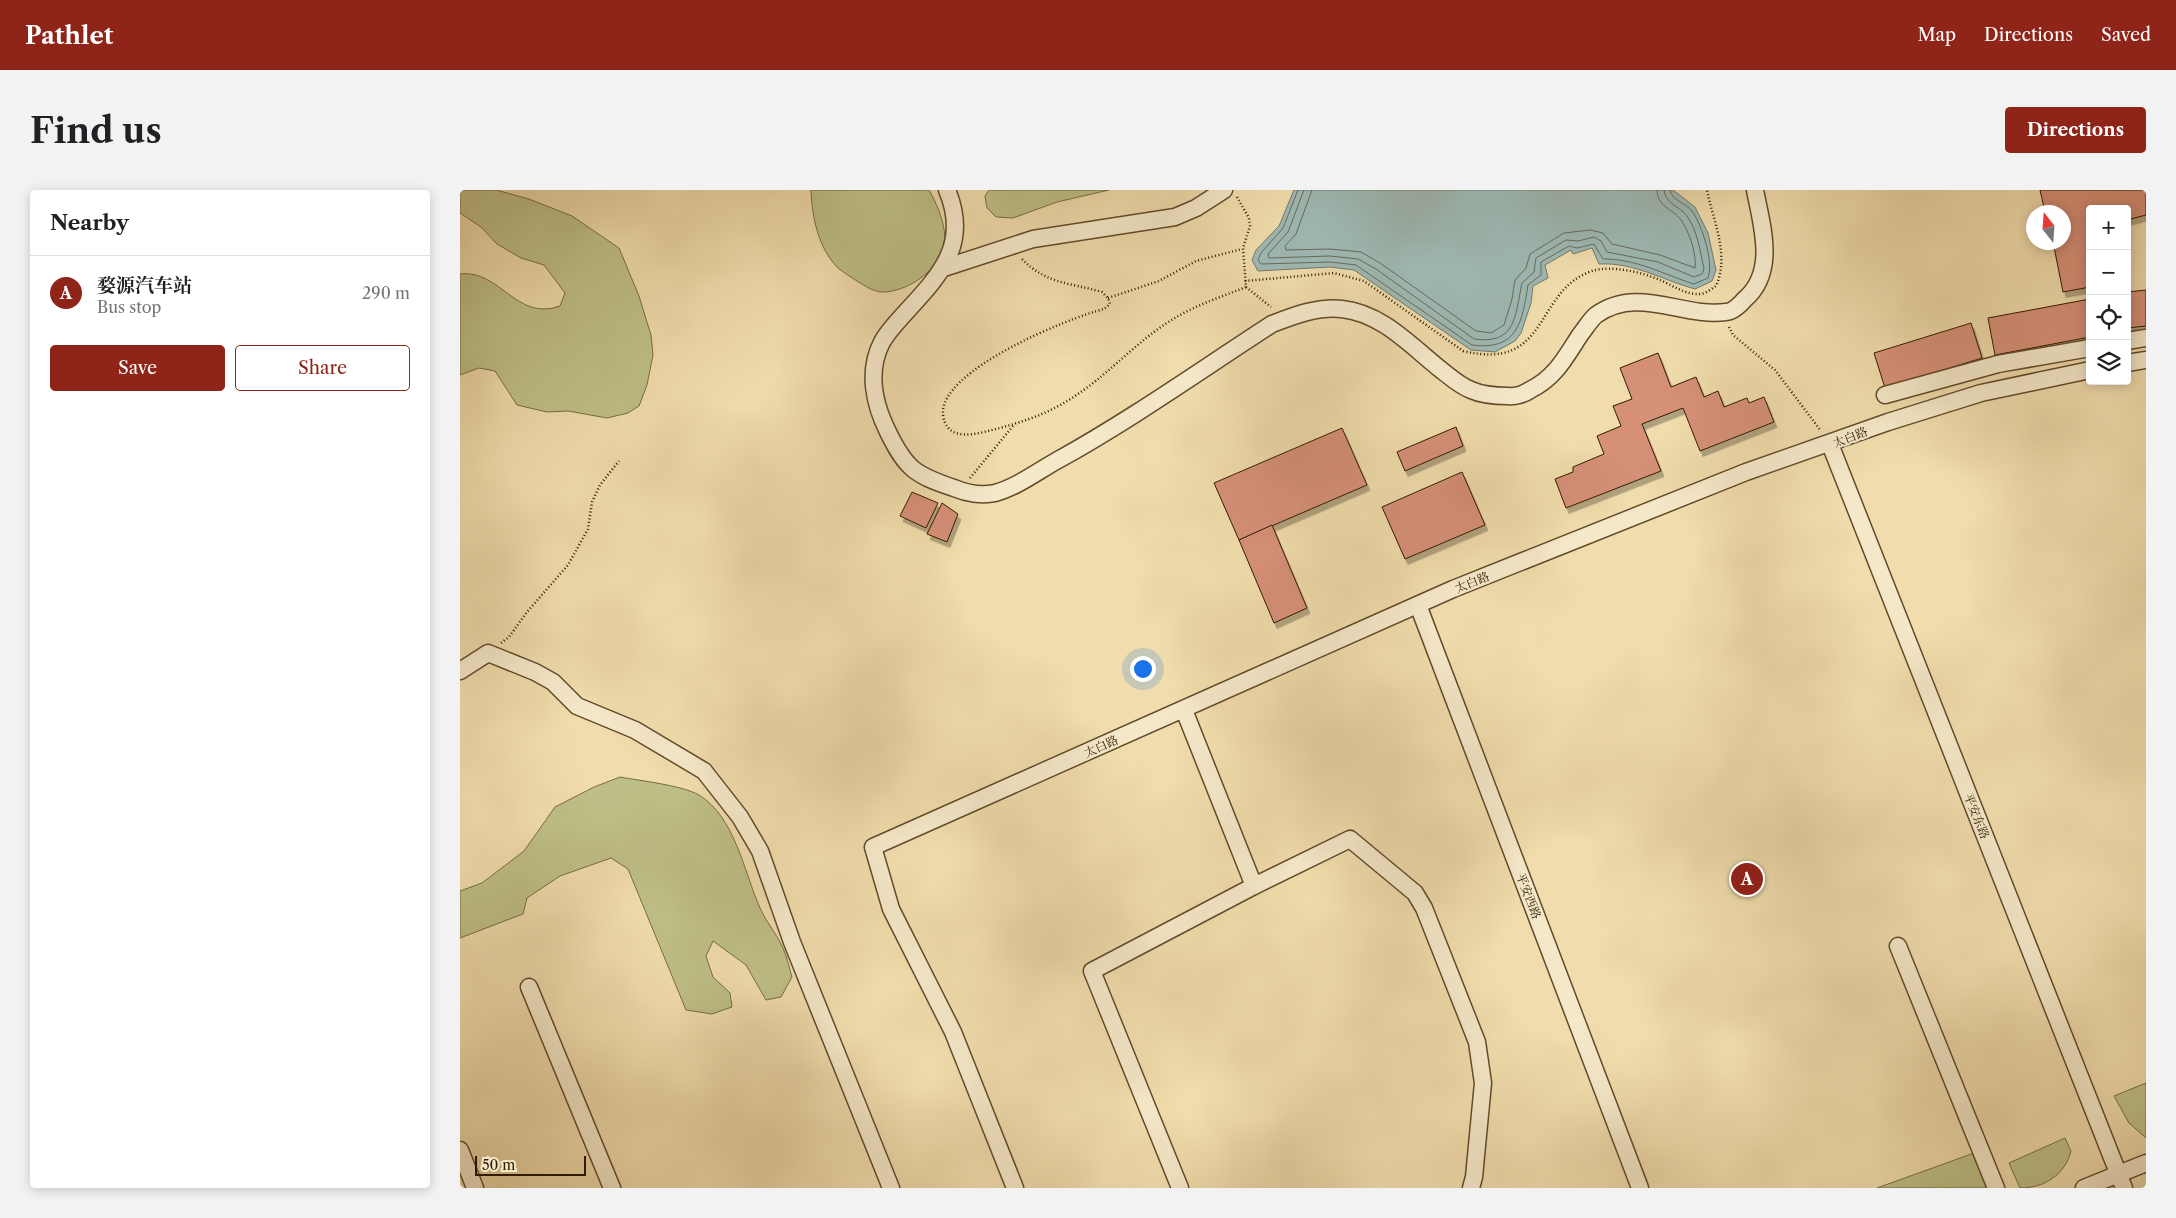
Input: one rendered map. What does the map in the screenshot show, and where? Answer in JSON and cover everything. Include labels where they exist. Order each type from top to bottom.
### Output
[{"type":"street","points":[[947,190],[954,206],[956,226],[954,242],[944,268],[882,342],[875,362],[873,392],[880,417],[899,455],[912,470],[930,480],[977,494],[994,493],[1012,486],[1108,432],[1272,324],[1299,314],[1340,308],[1364,313],[1384,324],[1451,378],[1470,390],[1512,396],[1526,393],[1553,376],[1596,315],[1610,308],[1626,302],[1649,302],[1704,312],[1728,312],[1754,292],[1761,275],[1766,254],[1755,190]]},
{"type":"street","points":[[944,268],[1012,245],[1056,234],[1175,217],[1196,208],[1224,190]]},
{"type":"street","points":[[2131,340],[2146,338]]},
{"type":"street","points":[[1885,395],[1990,366],[2086,349]]},
{"type":"street","points":[[2131,362],[2146,360]]},
{"type":"street","name":"太白路","points":[[1015,1188],[953,1032],[891,909],[873,847],[1418,605],[1746,472],[1888,422],[1981,393],[2086,371]]},
{"type":"street","name":"平安东路","points":[[1830,444],[2121,1181]]},
{"type":"street","name":"平安西路","points":[[1418,605],[1640,1188]]},
{"type":"street","points":[[460,671],[488,653],[535,672],[553,682],[577,706],[635,730],[704,771],[740,817],[760,851],[792,942],[891,1188]]},
{"type":"street","points":[[1184,710],[1254,886]]},
{"type":"street","points":[[1180,1188],[1092,971],[1254,886],[1350,839],[1415,893],[1424,908],[1476,1042],[1483,1084],[1471,1188]]},
{"type":"street","points":[[1898,946],[1996,1188]]},
{"type":"street","points":[[529,987],[612,1188]]},
{"type":"street","points":[[460,1150],[464,1170],[475,1188]]},
{"type":"street","points":[[2084,1188],[2121,1181],[2146,1163]]},
{"type":"path","points":[[1231,190],[1249,218],[1250,226],[1243,248],[1246,286],[1268,303],[1282,320]]},
{"type":"path","points":[[1245,281],[1334,273],[1364,280],[1463,351],[1481,355],[1497,355],[1523,344],[1536,330],[1567,286],[1580,276],[1594,270],[1615,270],[1657,279],[1685,291],[1699,294],[1716,286],[1720,277],[1722,253],[1707,190]]},
{"type":"path","points":[[1012,245],[1033,271],[1044,277],[1072,286],[1102,292],[1108,298],[1110,304],[1104,309],[1040,332],[1008,348],[960,384],[945,402],[944,420],[950,430],[958,436],[971,436],[1014,425],[1044,414],[1075,396],[1171,320],[1246,286]]},
{"type":"path","points":[[1108,298],[1159,281],[1196,261],[1243,248]]},
{"type":"path","points":[[1719,312],[1733,335],[1775,370],[1830,444]]},
{"type":"path","points":[[963,491],[974,471],[1014,425]]},
{"type":"path","points":[[488,653],[509,637],[527,612],[568,565],[588,529],[592,502],[600,485],[619,461]]},
{"type":"green space","points":[[460,190],[496,190],[529,199],[572,216],[619,248],[639,296],[651,335],[653,355],[647,385],[639,406],[628,413],[607,418],[568,411],[547,412],[517,405],[495,371],[479,368],[460,375],[460,274],[474,275],[486,279],[520,302],[531,307],[545,309],[560,306],[565,293],[544,265],[521,258],[497,244],[481,227],[460,213]]},
{"type":"green space","points":[[811,190],[929,190],[940,213],[945,237],[944,248],[933,267],[925,275],[906,287],[885,292],[867,287],[838,268],[825,251],[817,232]]},
{"type":"green space","points":[[989,190],[1109,190],[1057,202],[1013,218],[996,217],[987,208],[985,196]]},
{"type":"green space","points":[[620,777],[672,786],[699,795],[721,817],[737,846],[760,908],[786,955],[792,977],[781,997],[766,1000],[746,965],[713,941],[706,956],[713,977],[730,993],[732,1007],[712,1014],[686,1010],[628,869],[611,858],[560,876],[527,898],[523,914],[460,938],[460,891],[482,883],[524,851],[555,807],[594,787]]},
{"type":"green space","points":[[2146,1083],[2146,1138],[2129,1123],[2114,1096]]},
{"type":"green space","points":[[2065,1138],[2071,1151],[2064,1167],[2059,1173],[2045,1183],[2020,1188],[2009,1163]]},
{"type":"green space","points":[[1974,1153],[1989,1188],[1877,1188]]},
{"type":"water","points":[[1294,190],[1673,190],[1695,207],[1708,233],[1716,270],[1712,281],[1695,289],[1648,272],[1612,264],[1599,264],[1592,248],[1573,254],[1571,250],[1545,265],[1548,278],[1533,286],[1531,303],[1521,333],[1515,341],[1495,352],[1471,350],[1354,270],[1330,267],[1258,271],[1252,260],[1256,250],[1279,226]]},
{"type":"building","points":[[2040,190],[2146,190],[2146,215],[2131,219],[2131,205],[2086,205],[2086,288],[2063,292],[2055,250],[2071,250],[2071,205],[2043,205]]},
{"type":"building","points":[[2146,290],[2146,326],[2131,328],[2131,292]]},
{"type":"building","points":[[2086,300],[2086,338],[1995,355],[1988,318]]},
{"type":"building","points":[[1971,323],[1982,358],[1885,388],[1874,353]]},
{"type":"building","points":[[1658,353],[1671,387],[1696,377],[1704,397],[1718,391],[1724,407],[1747,398],[1749,403],[1764,397],[1774,422],[1700,451],[1683,408],[1642,424],[1661,471],[1566,508],[1555,479],[1573,472],[1573,467],[1604,454],[1597,436],[1621,426],[1613,406],[1632,399],[1620,368]]},
{"type":"building","points":[[1456,427],[1463,446],[1405,471],[1397,452]]},
{"type":"building","points":[[1342,428],[1367,485],[1239,540],[1214,483]]},
{"type":"building","points":[[1462,472],[1485,525],[1405,559],[1382,507]]},
{"type":"building","points":[[912,492],[938,503],[926,528],[900,516]]},
{"type":"building","points":[[942,503],[958,514],[947,542],[927,534]]},
{"type":"building","points":[[1272,525],[1307,608],[1274,623],[1239,540]]},
{"type":"place","name":"婺源汽车站","points":[[1747,879]]}]
